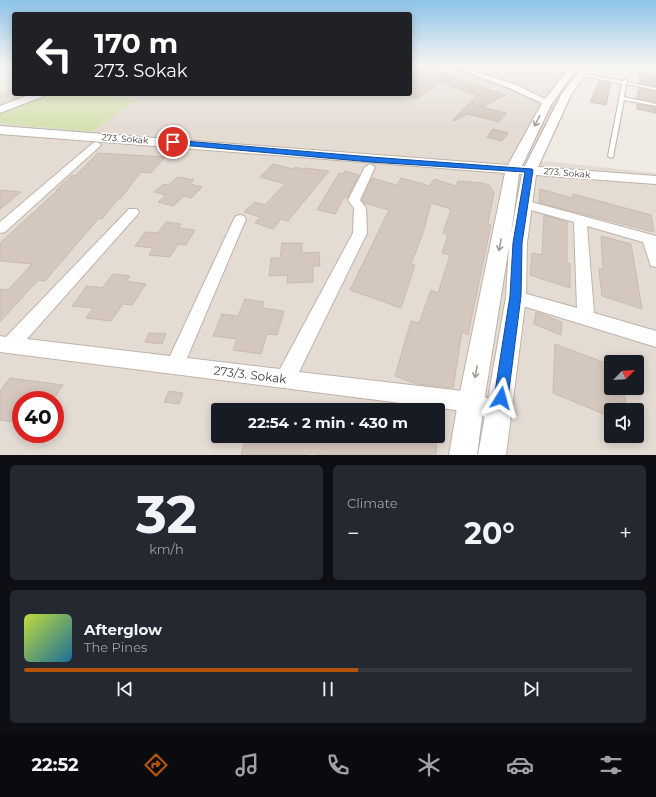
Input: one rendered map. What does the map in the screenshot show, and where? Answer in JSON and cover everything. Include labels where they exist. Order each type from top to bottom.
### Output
[{"type":"street","points":[[515,87],[550,98]]},
{"type":"street","points":[[462,455],[509,197],[520,174],[550,98],[560,87]]},
{"type":"street","points":[[492,455],[516,296],[518,243],[524,204],[520,174],[569,87]]},
{"type":"street","points":[[0,110],[35,96]]},
{"type":"street","name":"273. Sokak","points":[[0,130],[520,174],[656,189]]},
{"type":"street","name":"273. Sokak","points":[[0,138],[370,167],[656,180]]},
{"type":"street","points":[[0,229],[5,220],[96,145]]},
{"type":"street","points":[[285,379],[360,233],[360,208],[354,200],[370,167]]},
{"type":"street","points":[[524,204],[580,221],[652,240],[656,262]]},
{"type":"street","points":[[5,344],[133,212]]},
{"type":"street","points":[[175,366],[240,219]]},
{"type":"street","points":[[580,221],[586,319]]},
{"type":"street","points":[[516,296],[586,319],[656,339]]},
{"type":"street","name":"273/3. Sokak","points":[[5,344],[471,402],[499,412]]},
{"type":"lane","points":[[611,156],[625,87]]},
{"type":"lane","points":[[622,98],[656,105]]},
{"type":"shaded area","points":[[412,87],[569,87],[534,160],[656,173],[656,455],[0,455],[0,92],[12,88],[12,96],[412,96]]},
{"type":"green space","points":[[46,96],[112,96],[135,101],[91,132],[0,123],[0,114]]},
{"type":"building","points":[[412,87],[432,87],[417,99],[410,97],[412,96]]},
{"type":"building","points":[[454,87],[483,87],[505,95],[482,107],[506,113],[499,122],[468,114],[454,121],[453,120],[477,95]]},
{"type":"building","points":[[596,87],[610,87],[606,105],[590,102]]},
{"type":"building","points":[[640,88],[656,91],[656,102],[637,98],[638,90],[640,91]]},
{"type":"building","points":[[637,104],[656,107],[656,113],[637,109]]},
{"type":"building","points":[[493,129],[508,133],[502,141],[487,137]]},
{"type":"building","points":[[98,153],[165,157],[151,173],[141,172],[120,199],[118,199],[102,219],[99,218],[45,281],[38,280],[0,322],[0,289],[8,290],[32,264],[0,261],[0,243],[58,190],[56,190],[72,175],[75,176]]},
{"type":"building","points":[[273,164],[293,169],[295,167],[329,171],[288,221],[281,219],[273,229],[255,223],[260,217],[244,212],[255,202],[265,205],[285,184],[260,177]]},
{"type":"building","points":[[345,171],[359,175],[347,198],[344,197],[335,214],[317,210],[339,173],[343,174]]},
{"type":"building","points":[[178,177],[194,180],[190,184],[202,187],[191,198],[184,196],[173,206],[158,202],[166,195],[154,192],[164,184],[168,185]]},
{"type":"building","points":[[372,178],[397,185],[401,178],[430,186],[434,179],[456,186],[458,181],[482,183],[489,185],[494,192],[488,224],[491,225],[468,335],[462,332],[453,388],[417,384],[395,376],[411,321],[419,323],[431,290],[438,293],[450,255],[442,253],[448,235],[443,233],[451,209],[431,203],[423,233],[411,264],[415,265],[401,308],[350,290],[389,210],[364,203],[362,200]]},
{"type":"building","points":[[540,189],[572,198],[573,194],[651,215],[654,232],[539,203]]},
{"type":"building","points":[[0,190],[21,192],[0,209]]},
{"type":"building","points":[[544,215],[567,222],[567,263],[570,264],[570,288],[530,275],[532,253],[542,255]]},
{"type":"building","points":[[166,222],[181,224],[178,228],[195,230],[186,245],[178,244],[170,257],[149,255],[153,248],[135,246],[145,232],[158,233]]},
{"type":"building","points":[[601,236],[631,244],[642,309],[602,296],[599,269],[603,270]]},
{"type":"building","points":[[282,243],[302,243],[302,253],[319,252],[320,266],[313,266],[313,282],[287,283],[288,275],[269,276],[271,258],[280,258]]},
{"type":"building","points":[[113,274],[130,276],[126,281],[146,284],[132,305],[123,304],[111,321],[86,318],[93,308],[72,306],[87,286],[102,288]]},
{"type":"building","points":[[245,299],[264,302],[262,308],[284,311],[277,335],[267,334],[261,354],[233,350],[237,339],[213,336],[222,314],[238,316]]},
{"type":"building","points":[[536,312],[562,322],[561,335],[534,324]]},
{"type":"building","points":[[149,333],[166,334],[162,344],[145,342]]},
{"type":"building","points":[[555,344],[604,362],[604,395],[625,395],[625,403],[604,403],[604,414],[553,393]]},
{"type":"building","points":[[10,378],[63,385],[59,391],[12,391],[12,422],[0,420],[0,391]]},
{"type":"building","points":[[169,391],[183,393],[179,404],[164,402]]},
{"type":"building","points":[[244,443],[437,443],[436,455],[324,455],[309,453],[309,455],[241,455]]},
{"type":"route","points":[[173,142],[371,159],[530,170],[518,243],[516,296],[501,398]]}]
